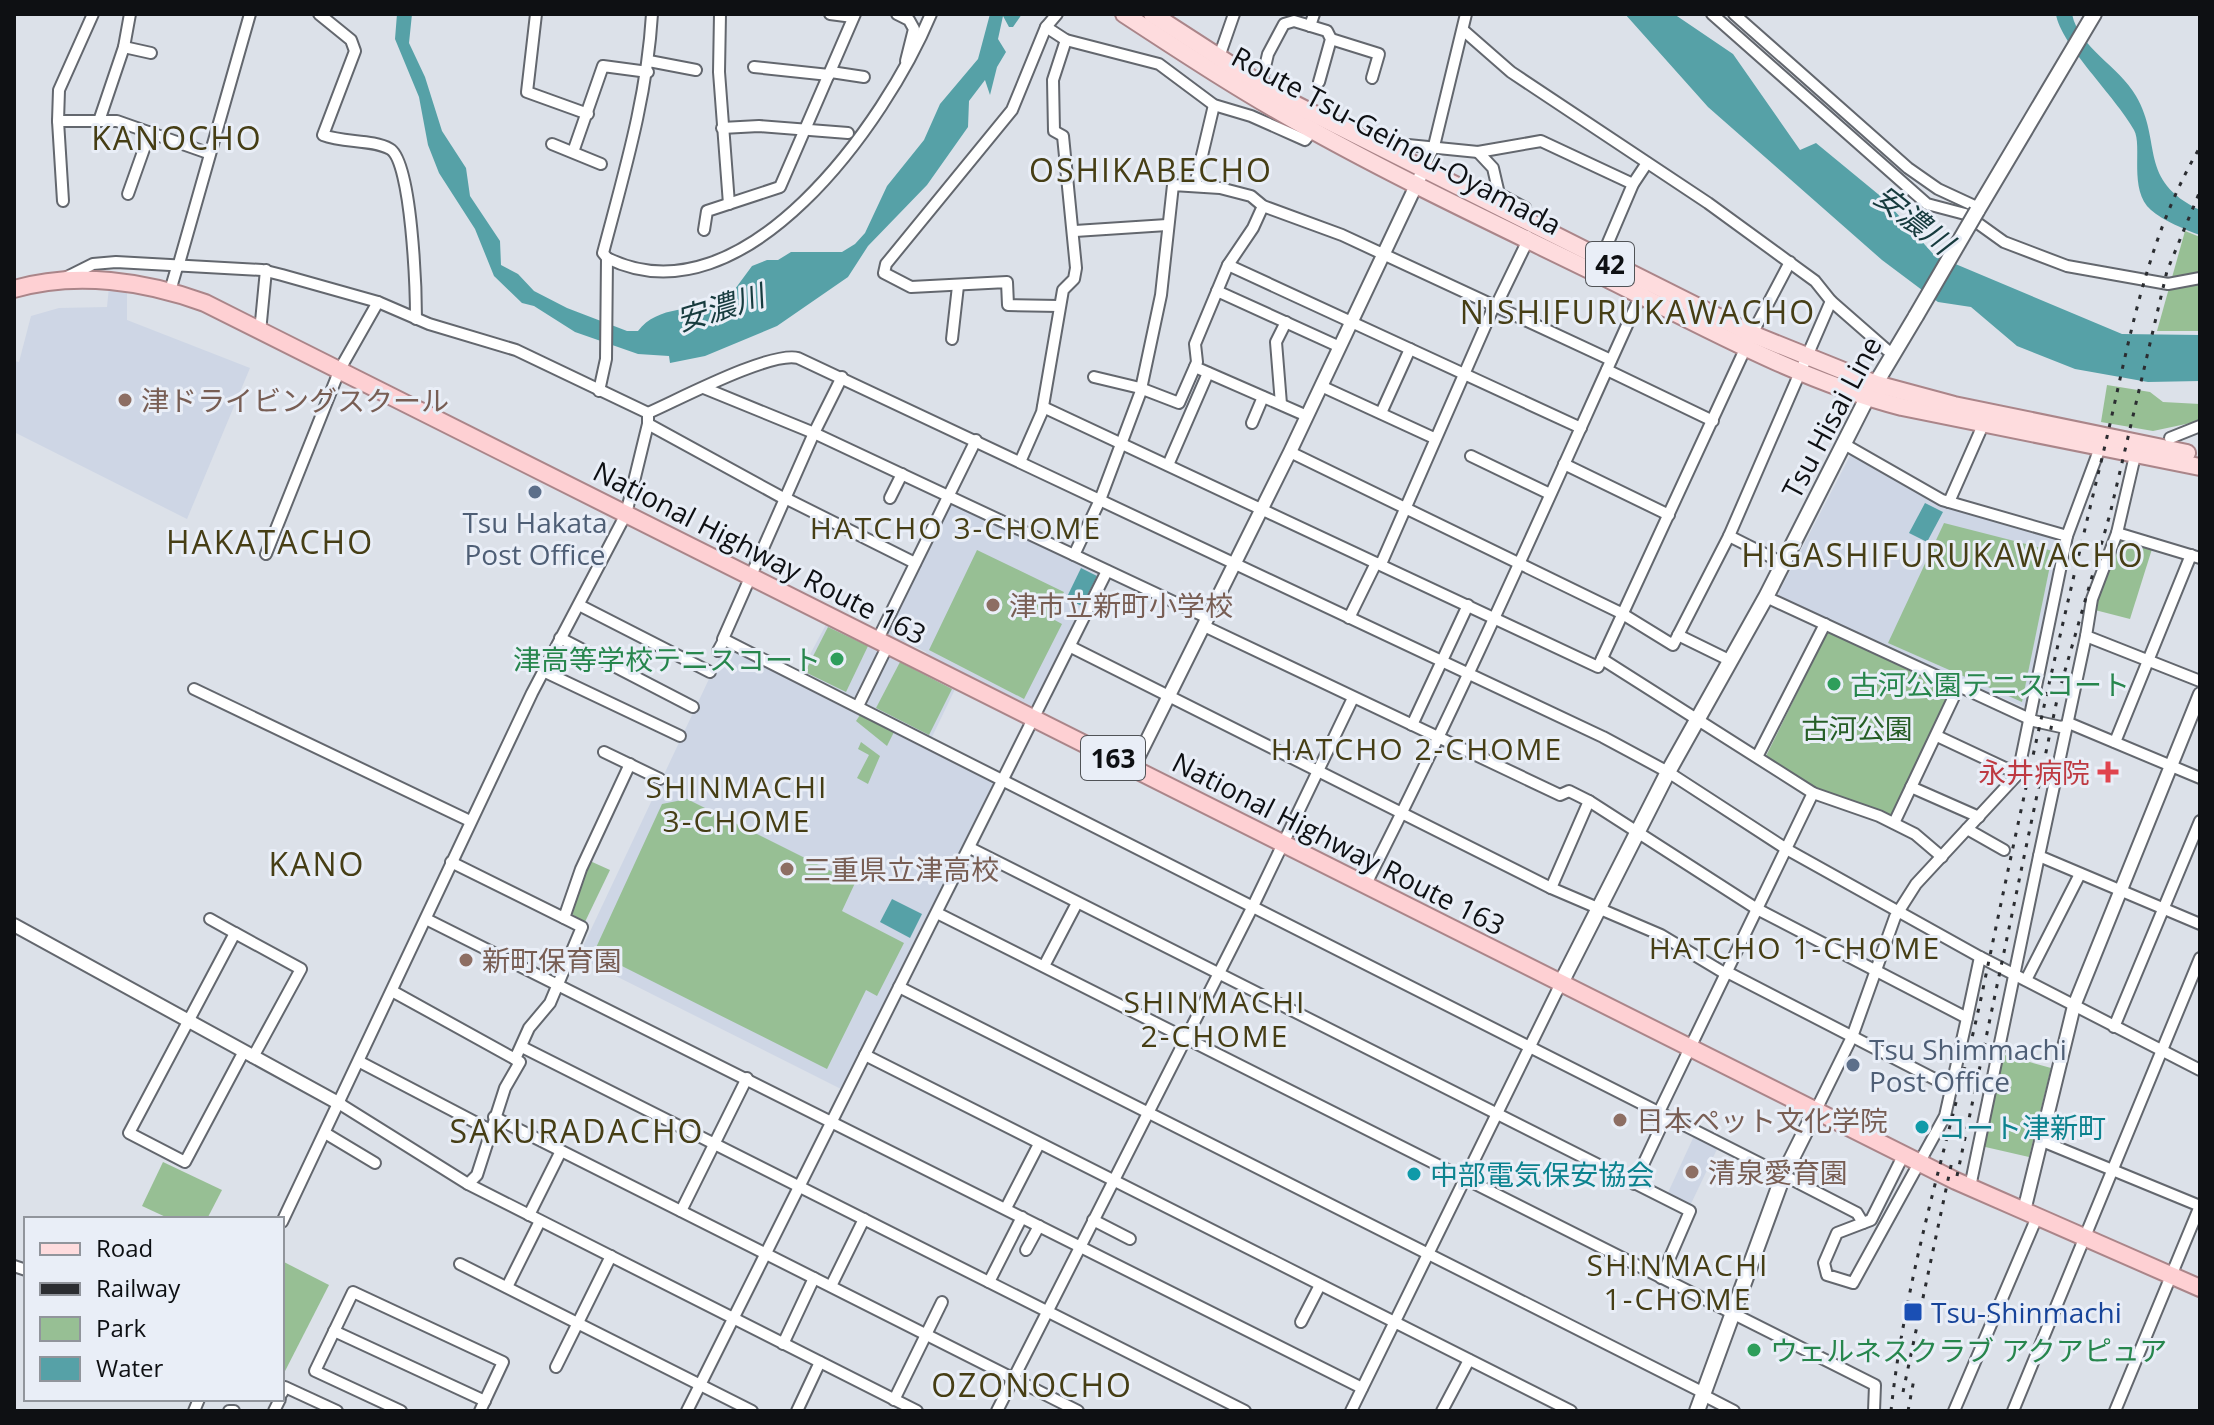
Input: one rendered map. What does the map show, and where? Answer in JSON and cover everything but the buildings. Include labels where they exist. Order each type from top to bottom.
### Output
[{"type":"highway","name":"National Highway Route 163","points":[[14,289],[62,280],[123,282],[170,291],[205,303],[1365,886],[1817,1108],[1919,1162],[2200,1288]]},
{"type":"main road","name":"Route Tsu-Geinou-Oyamada","points":[[1124,14],[1214,73],[1420,177],[1528,240],[1644,289],[1804,364],[1872,391],[1983,425],[2200,467]]},
{"type":"main road","name":"Route Tsu-Geinou-Oyamada","points":[[1152,14],[1261,84],[1316,124]]},
{"type":"main road","name":"Tsu Hisai Line","points":[[1562,981],[1668,772],[1766,597],[1872,391],[2094,14]]},
{"type":"main road","name":"Route Tsu-Geinou-Oyamada","points":[[1420,177],[1522,219],[1601,259],[1644,289]]},
{"type":"main road","name":"Route Tsu-Geinou-Oyamada","points":[[1872,391],[2161,445],[2200,458]]},
{"type":"main road","points":[[1697,1411],[1783,1176],[1817,1108]]},
{"type":"street","points":[[63,201],[59,90],[93,14]]},
{"type":"street","points":[[100,118],[124,47],[130,14]]},
{"type":"street","points":[[170,291],[250,14]]},
{"type":"street","points":[[319,14],[351,40],[355,51],[323,135],[386,147],[398,160],[407,185],[416,319]]},
{"type":"street","points":[[536,14],[527,92],[588,114]]},
{"type":"street","points":[[652,14],[649,66],[633,147],[603,253],[607,258],[641,271],[682,270],[711,262],[756,238],[794,212],[829,175],[906,67],[931,14]]},
{"type":"street","points":[[720,14],[722,128],[729,204]]},
{"type":"street","points":[[704,230],[707,211],[780,187],[854,16],[830,14]]},
{"type":"street","points":[[897,14],[909,20],[914,29],[906,67]]},
{"type":"street","points":[[1057,14],[1046,27],[1012,110],[886,264],[884,273],[911,287],[1007,282],[1008,305],[1059,306]]},
{"type":"street","points":[[1219,57],[1234,14]]},
{"type":"street","points":[[1310,26],[1314,14]]},
{"type":"street","points":[[1133,768],[1290,452],[1433,148],[1466,14]]},
{"type":"street","points":[[1712,14],[1927,204],[1965,214],[2004,242],[2067,266],[2168,284],[2200,278]]},
{"type":"street","points":[[1734,14],[1908,168],[1938,189],[1978,210]]},
{"type":"street","points":[[1261,84],[1268,54],[1284,24],[1294,21],[1327,31],[1331,39],[1319,82]]},
{"type":"street","points":[[1046,27],[1066,40],[1159,64],[1214,105],[1251,116],[1305,140],[1316,124]]},
{"type":"street","points":[[1463,30],[1511,72],[1790,262],[1815,281],[1831,301],[1887,350]]},
{"type":"street","points":[[1331,39],[1379,54],[1372,78]]},
{"type":"street","points":[[1020,462],[1043,407],[1059,306],[1063,290],[1074,279],[1076,268],[1075,231],[1064,171],[1063,136],[1054,131],[1053,80],[1066,40]]},
{"type":"street","points":[[124,47],[151,53]]},
{"type":"street","points":[[573,152],[603,66],[696,70]]},
{"type":"street","points":[[754,67],[864,77]]},
{"type":"street","points":[[1195,185],[1214,105]]},
{"type":"street","points":[[58,121],[100,118],[208,153]]},
{"type":"street","points":[[722,128],[848,133]]},
{"type":"street","points":[[128,194],[150,132]]},
{"type":"street","points":[[1398,144],[1478,152],[1541,141],[1633,184]]},
{"type":"street","points":[[552,144],[601,164]]},
{"type":"street","points":[[1349,618],[1405,506],[1463,373],[1528,240],[1522,219],[1525,208],[1499,194],[1493,168],[1478,152]]},
{"type":"street","points":[[1601,259],[1633,184],[1647,163]]},
{"type":"street","points":[[1074,555],[1123,444],[1141,390],[1161,295],[1173,185],[1195,185],[1251,196],[1263,206],[1383,254],[1495,306],[1713,421]]},
{"type":"street","points":[[1094,377],[1179,403],[1195,367],[1195,344],[1228,265],[1253,228],[1263,206]]},
{"type":"street","points":[[1075,231],[1167,225]]},
{"type":"street","points":[[599,391],[606,359],[607,258]]},
{"type":"street","points":[[62,280],[82,268],[102,262],[266,270],[378,302],[416,319],[549,363],[785,498],[915,563]]},
{"type":"street","points":[[1043,407],[1598,667],[1750,340],[1790,262]]},
{"type":"street","points":[[1228,265],[1581,428]]},
{"type":"street","points":[[260,332],[266,270]]},
{"type":"street","points":[[952,339],[958,286]]},
{"type":"street","points":[[1365,886],[1469,674],[1644,289]]},
{"type":"street","points":[[1217,291],[1340,347]]},
{"type":"street","points":[[1290,452],[1519,563],[1673,645],[1729,536],[1831,301]]},
{"type":"street","points":[[266,554],[340,369],[378,302]]},
{"type":"street","points":[[1281,404],[1276,342],[1286,322]]},
{"type":"street","points":[[1381,413],[1410,349]]},
{"type":"street","points":[[284,1218],[360,1062],[470,821],[543,671],[626,514],[648,418],[704,388],[792,356],[1469,674],[1668,772],[1788,850],[1980,957],[2200,1070]]},
{"type":"street","points":[[1195,367],[1307,416]]},
{"type":"street","points":[[1168,465],[1208,373]]},
{"type":"street","points":[[718,651],[749,576],[842,377]]},
{"type":"street","points":[[1321,386],[1434,438]]},
{"type":"street","points":[[704,388],[814,433],[1074,555],[1353,698],[1560,795],[1569,791],[1639,830],[1757,909],[1967,1018]]},
{"type":"street","points":[[1252,423],[1263,397]]},
{"type":"street","points":[[1949,502],[1983,425]]},
{"type":"street","points":[[2170,438],[2200,426]]},
{"type":"street","points":[[858,706],[915,563],[976,440]]},
{"type":"street","points":[[1844,444],[1949,502],[2067,536]]},
{"type":"street","points":[[1817,1108],[1852,1037],[1900,910],[1916,884],[2018,774],[2067,536],[2098,453]]},
{"type":"street","points":[[1471,456],[1550,494]]},
{"type":"street","points":[[1970,1187],[2092,599],[2117,533],[2134,460]]},
{"type":"street","points":[[1564,464],[1669,515]]},
{"type":"street","points":[[890,498],[902,474]]},
{"type":"street","points":[[2115,742],[2196,556],[2117,533]]},
{"type":"street","points":[[1729,536],[1783,563]]},
{"type":"street","points":[[687,1411],[1107,571]]},
{"type":"street","points":[[1766,597],[2029,718],[2067,725],[2200,778]]},
{"type":"street","points":[[579,605],[710,672]]},
{"type":"street","points":[[1412,725],[1468,605]]},
{"type":"street","points":[[1758,755],[1825,624]]},
{"type":"street","points":[[1678,635],[1729,660]]},
{"type":"street","points":[[2086,636],[2200,681]]},
{"type":"street","points":[[560,638],[693,707]]},
{"type":"street","points":[[724,640],[1857,1213],[1863,1223]]},
{"type":"street","points":[[1071,647],[1551,888],[1661,935],[1726,973],[1952,1088]]},
{"type":"street","points":[[1602,659],[1699,717],[1813,793],[1894,823],[1942,857]]},
{"type":"street","points":[[543,671],[680,736]]},
{"type":"street","points":[[1894,823],[1959,686]]},
{"type":"street","points":[[194,689],[470,821]]},
{"type":"street","points":[[997,1411],[1283,845],[1353,698]]},
{"type":"street","points":[[1954,1411],[2031,1214],[2042,1141],[2074,1006],[2199,700]]},
{"type":"street","points":[[1937,736],[2018,774]]},
{"type":"street","points":[[604,752],[660,779]]},
{"type":"street","points":[[564,918],[581,869],[630,764]]},
{"type":"street","points":[[1911,787],[1979,817]]},
{"type":"street","points":[[1634,1184],[1691,1045],[1813,793]]},
{"type":"street","points":[[1551,888],[1589,801]]},
{"type":"street","points":[[2114,1027],[2200,821]]},
{"type":"street","points":[[1967,829],[2004,850]]},
{"type":"street","points":[[970,848],[1690,1211],[1661,1278]]},
{"type":"street","points":[[2039,856],[2200,924]]},
{"type":"street","points":[[451,862],[582,927],[550,1003],[529,1028],[515,1059]]},
{"type":"street","points":[[2026,980],[2080,874]]},
{"type":"street","points":[[1044,966],[1077,903]]},
{"type":"street","points":[[937,913],[1875,1385],[1874,1411]]},
{"type":"street","points":[[210,919],[301,969],[185,1162],[129,1133],[235,933]]},
{"type":"street","points":[[426,919],[1362,1388]]},
{"type":"street","points":[[14,925],[340,1104],[468,1184],[917,1411]]},
{"type":"street","points":[[1904,1154],[1871,1220],[1837,1233],[1824,1263],[1827,1275],[1853,1283],[1858,1279],[1871,1246],[1945,1116],[1980,957]]},
{"type":"street","points":[[2013,1411],[2200,958]]},
{"type":"street","points":[[1351,1411],[1562,981]]},
{"type":"street","points":[[899,987],[1734,1411]]},
{"type":"street","points":[[392,991],[520,1062],[494,1117],[477,1175],[468,1184]]},
{"type":"street","points":[[522,1047],[1245,1411]]},
{"type":"street","points":[[865,1055],[1571,1411]]},
{"type":"street","points":[[360,1062],[490,1130]]},
{"type":"street","points":[[681,1211],[747,1078]]},
{"type":"street","points":[[494,1117],[1078,1411]]},
{"type":"street","points":[[325,1133],[375,1163]]},
{"type":"street","points":[[2042,1141],[2200,1206],[2115,1411]]},
{"type":"street","points":[[1006,1208],[1039,1144]]},
{"type":"street","points":[[529,1215],[561,1151]]},
{"type":"street","points":[[989,1282],[1022,1217]]},
{"type":"street","points":[[831,1286],[864,1219]]},
{"type":"street","points":[[1093,1220],[1130,1239]]},
{"type":"street","points":[[507,1287],[540,1221]]},
{"type":"street","points":[[1026,1250],[1039,1226]]},
{"type":"street","points":[[556,1367],[611,1256]]},
{"type":"street","points":[[460,1264],[752,1411]]},
{"type":"street","points":[[783,1344],[814,1278]]},
{"type":"street","points":[[1301,1322],[1320,1285]]},
{"type":"street","points":[[334,1331],[483,1406],[503,1362],[353,1292],[334,1331],[315,1371],[401,1411]]},
{"type":"street","points":[[894,1400],[942,1302]]},
{"type":"street","points":[[1442,1411],[1469,1360]]},
{"type":"street","points":[[797,1411],[820,1362]]},
{"type":"street","points":[[284,1389],[337,1411]]},
{"type":"shaded area","name":"津ドライビングスクール","points":[[109,287],[127,287],[127,320],[250,368],[187,519],[14,432],[14,361],[19,362],[31,316],[59,308],[107,307]]},
{"type":"shaded area","points":[[1851,454],[1940,504],[2062,542],[2027,708],[1901,656],[1777,596]]},
{"type":"shaded area","name":"津市立新町小学校","points":[[953,502],[1101,572],[1036,708],[928,657],[926,652],[910,644],[884,635],[949,503]]},
{"type":"shaded area","points":[[828,621],[957,685],[931,739],[800,673]]},
{"type":"shaded area","name":"三重県立津高校","points":[[725,645],[998,782],[843,1090],[578,957]]},
{"type":"shaded area","name":"清泉愛育園","points":[[1694,1136],[1718,1147],[1689,1208],[1666,1197]]},
{"type":"green space","points":[[2185,231],[2200,237],[2200,331],[2157,331]]},
{"type":"green space","points":[[2107,385],[2150,392],[2163,402],[2200,404],[2200,421],[2153,431],[2101,422]]},
{"type":"green space","points":[[1944,523],[2053,551],[2022,702],[1888,643]]},
{"type":"green space","points":[[2121,539],[2152,549],[2130,619],[2095,610],[2103,580]]},
{"type":"green space","points":[[977,550],[1064,592],[1051,618],[1062,624],[1024,699],[929,650]]},
{"type":"green space","name":"津高等学校テニスコート","points":[[828,627],[868,646],[846,692],[805,672]]},
{"type":"green space","name":"古河公園","points":[[1831,631],[1951,691],[1894,816],[1816,788],[1766,756],[1827,633]]},
{"type":"green space","name":"津高等学校テニスコート","points":[[900,662],[952,689],[929,735],[876,708]]},
{"type":"green space","points":[[860,715],[894,732],[887,746],[856,721]]},
{"type":"green space","points":[[861,742],[880,756],[868,784],[857,778],[869,755],[858,749]]},
{"type":"green space","points":[[687,799],[855,883],[842,911],[904,943],[877,996],[866,990],[827,1069],[594,952],[662,804]]},
{"type":"green space","points":[[590,861],[610,870],[584,924],[571,913]]},
{"type":"green space","points":[[2001,1054],[2051,1068],[2029,1157],[1981,1146]]},
{"type":"green space","points":[[163,1162],[222,1190],[208,1217],[166,1217],[142,1206]]},
{"type":"green space","points":[[284,1262],[329,1285],[284,1373]]},
{"type":"water","name":"安濃川","points":[[397,14],[412,14],[409,43],[425,77],[442,131],[466,168],[470,196],[500,241],[501,265],[518,274],[534,291],[567,308],[627,331],[638,331],[646,323],[666,313],[724,304],[752,266],[767,260],[778,260],[791,252],[842,252],[855,244],[865,233],[887,186],[924,140],[940,104],[978,59],[990,14],[1022,14],[1013,27],[1009,27],[1003,16],[998,39],[1006,52],[997,67],[990,95],[985,80],[969,101],[968,127],[927,185],[868,246],[848,277],[777,326],[705,356],[670,363],[669,356],[638,354],[575,332],[534,306],[522,303],[494,276],[475,229],[439,173],[428,145],[419,97],[395,39]]},
{"type":"water","points":[[1625,14],[1674,14],[1733,54],[1800,150],[1816,143],[1884,199],[1934,255],[2122,334],[2200,335],[2200,381],[2148,382],[2075,369],[2017,346],[1971,307],[1938,302],[1882,260],[1708,107]]},
{"type":"water","points":[[2056,14],[2072,14],[2076,26],[2091,47],[2129,85],[2144,113],[2159,173],[2180,198],[2200,210],[2200,235],[2161,217],[2144,201],[2138,180],[2134,130],[2067,40]]},
{"type":"water","points":[[1925,503],[1943,512],[1927,542],[1909,533]]},
{"type":"water","points":[[1081,568],[1097,576],[1082,606],[1066,599]]},
{"type":"water","points":[[892,899],[922,914],[910,938],[880,922]]},
{"type":"railway","points":[[1891,1411],[1907,1304],[1971,1042],[2040,723],[2129,338],[2164,221],[2200,147]]},
{"type":"railway","points":[[1957,1176],[2058,695],[2110,514],[2167,271],[2200,191]]},
{"type":"railway","points":[[1903,1392],[1952,1161]]},
{"type":"railway","points":[[1908,1411],[1914,1379]]},
{"type":"place","name":"津ドライビングスクール","points":[[125,400]]},
{"type":"place","name":"Tsu Hakata Post Office","points":[[535,492]]},
{"type":"place","name":"津市立新町小学校","points":[[993,605]]},
{"type":"place","name":"津高等学校テニスコート","points":[[837,659]]},
{"type":"place","name":"古河公園テニスコート","points":[[1834,684]]},
{"type":"place","name":"永井病院","points":[[2108,772]]},
{"type":"place","name":"三重県立津高校","points":[[787,869]]},
{"type":"place","name":"新町保育園","points":[[466,960]]},
{"type":"place","name":"Tsu Shimmachi Post Office","points":[[1853,1065]]},
{"type":"place","name":"日本ペット文化学院","points":[[1620,1120]]},
{"type":"place","name":"コート津新町","points":[[1922,1127]]},
{"type":"place","name":"清泉愛育園","points":[[1692,1172]]},
{"type":"place","name":"中部電気保安協会","points":[[1414,1174]]},
{"type":"place","name":"Tsu-Shinmachi","points":[[1913,1312]]},
{"type":"place","name":"ウェルネスクラブ アクアピュア","points":[[1754,1350]]},
{"type":"district","name":"KANOCHO","points":[[177,137]]},
{"type":"district","name":"OSHIKABECHO","points":[[1151,169]]},
{"type":"district","name":"NISHIFURUKAWACHO","points":[[1638,311]]},
{"type":"district","name":"HATCHO 3-CHOME","points":[[956,527]]},
{"type":"district","name":"HAKATACHO","points":[[270,541]]},
{"type":"district","name":"HIGASHIFURUKAWACHO","points":[[1943,554]]},
{"type":"district","name":"HATCHO 2-CHOME","points":[[1417,748]]},
{"type":"district","name":"SHINMACHI 3-CHOME","points":[[737,803]]},
{"type":"district","name":"KANO","points":[[317,863]]},
{"type":"district","name":"HATCHO 1-CHOME","points":[[1795,947]]},
{"type":"district","name":"SHINMACHI 2-CHOME","points":[[1215,1018]]},
{"type":"district","name":"SAKURADACHO","points":[[577,1130]]},
{"type":"district","name":"SHINMACHI 1-CHOME","points":[[1678,1281]]},
{"type":"district","name":"OZONOCHO","points":[[1032,1384]]}]
